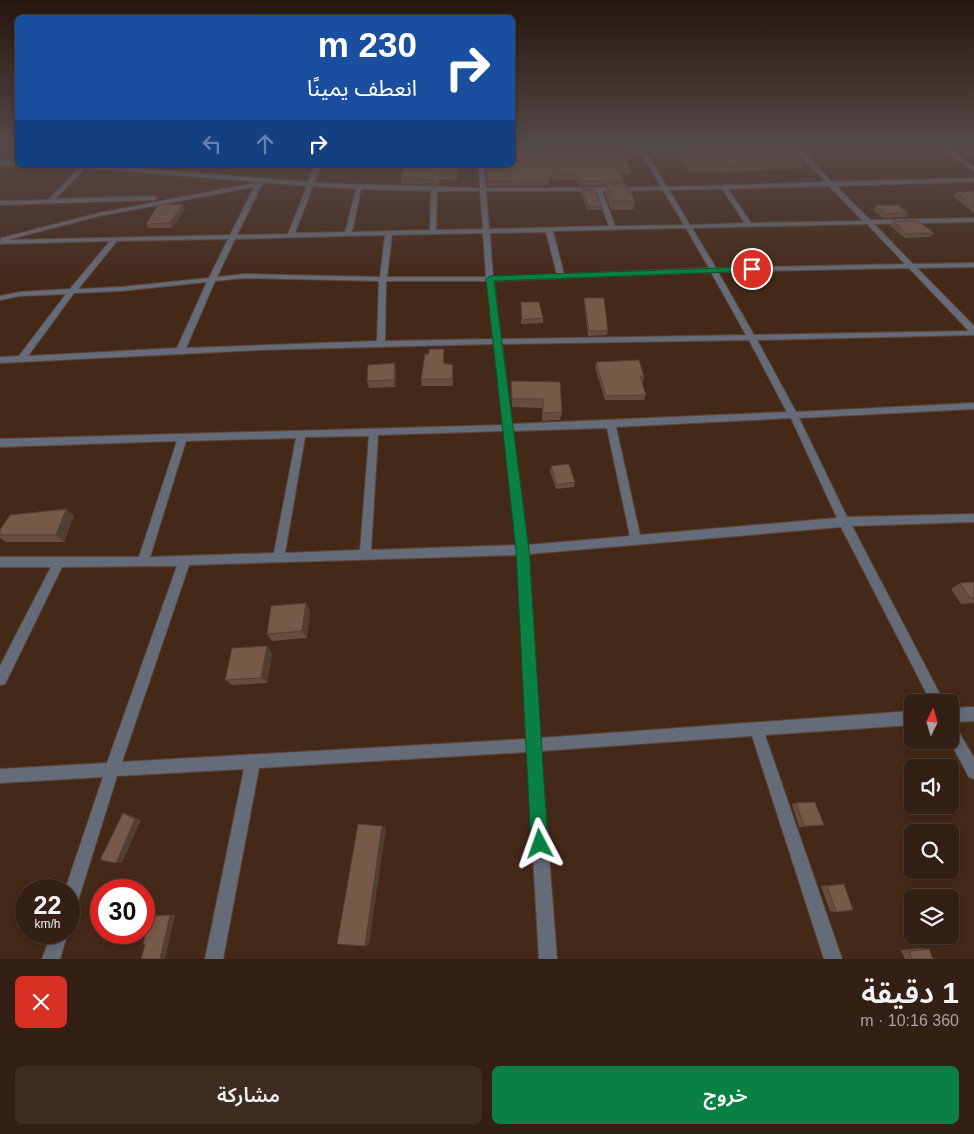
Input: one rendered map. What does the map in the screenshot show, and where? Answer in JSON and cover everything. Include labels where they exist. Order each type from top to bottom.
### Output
[{"type":"street","points":[[50,202],[61,191]]},
{"type":"street","points":[[0,241],[49,226],[112,211],[223,191]]},
{"type":"street","points":[[180,351],[212,279],[255,191]]},
{"type":"street","points":[[292,236],[308,191]]},
{"type":"street","points":[[348,234],[358,191]]},
{"type":"street","points":[[433,232],[434,191]]},
{"type":"street","points":[[482,191],[490,279],[523,550],[548,959]]},
{"type":"street","points":[[599,191],[613,228]]},
{"type":"street","points":[[667,191],[714,270],[793,414],[844,522],[934,694]]},
{"type":"street","points":[[726,191],[749,225]]},
{"type":"street","points":[[839,191],[974,332]]},
{"type":"street","points":[[0,203],[192,196]]},
{"type":"street","points":[[0,241],[974,220]]},
{"type":"street","points":[[549,229],[562,276]]},
{"type":"street","points":[[381,344],[384,279],[389,233]]},
{"type":"street","points":[[21,359],[73,290],[115,240]]},
{"type":"street","points":[[0,298],[20,294],[121,289],[246,276],[490,279],[714,270],[974,265]]},
{"type":"street","points":[[0,360],[381,344],[752,339],[974,332]]},
{"type":"street","points":[[0,443],[611,425],[974,406]]},
{"type":"street","points":[[611,425],[636,540]]},
{"type":"street","points":[[364,555],[374,432]]},
{"type":"street","points":[[279,558],[301,434]]},
{"type":"street","points":[[143,562],[183,437]]},
{"type":"street","points":[[0,562],[143,562],[523,550],[844,522],[974,518]]},
{"type":"street","points":[[77,879],[112,770],[185,560]]},
{"type":"street","points":[[0,679],[59,562]]},
{"type":"street","points":[[959,715],[974,714]]},
{"type":"street","points":[[0,776],[534,744],[904,719]]},
{"type":"street","points":[[756,729],[833,959]]},
{"type":"street","points":[[959,743],[974,772]]},
{"type":"street","points":[[214,959],[253,761]]},
{"type":"street","points":[[51,959],[56,944]]},
{"type":"building","points":[[583,191],[596,191],[602,206],[588,206]]},
{"type":"building","points":[[609,191],[630,191],[635,201],[613,201]]},
{"type":"building","points":[[974,191],[974,207],[956,192]]},
{"type":"building","points":[[183,204],[170,223],[146,224],[158,205]]},
{"type":"building","points":[[876,205],[898,205],[908,213],[885,214]]},
{"type":"building","points":[[893,221],[918,221],[934,233],[907,234]]},
{"type":"building","points":[[584,298],[604,298],[608,331],[589,331]]},
{"type":"building","points":[[521,302],[539,302],[543,318],[522,320]]},
{"type":"building","points":[[429,349],[444,349],[443,363],[453,365],[452,379],[421,379],[425,354],[429,354]]},
{"type":"building","points":[[639,360],[644,376],[640,376],[646,395],[606,396],[596,362]]},
{"type":"building","points":[[395,363],[394,380],[367,381],[368,365]]},
{"type":"building","points":[[511,381],[560,382],[562,412],[543,413],[543,399],[512,399]]},
{"type":"building","points":[[569,464],[575,482],[557,485],[551,466]]},
{"type":"building","points":[[66,509],[56,535],[0,535],[0,530],[10,515]]},
{"type":"building","points":[[974,582],[974,598],[970,598],[960,583]]},
{"type":"building","points":[[306,603],[302,631],[267,634],[271,606]]},
{"type":"building","points":[[267,646],[261,678],[225,680],[232,648]]},
{"type":"building","points":[[815,802],[824,825],[804,826],[796,803]]},
{"type":"building","points":[[123,813],[135,819],[116,863],[100,860]]},
{"type":"building","points":[[358,824],[382,826],[365,946],[337,944]]},
{"type":"building","points":[[844,884],[853,910],[836,912],[827,886]]},
{"type":"building","points":[[170,915],[160,959],[141,959],[145,944],[155,944],[155,916]]},
{"type":"building","points":[[929,949],[933,959],[912,959],[909,951]]},
{"type":"route","points":[[540,844],[523,550],[490,279],[752,269]]}]
